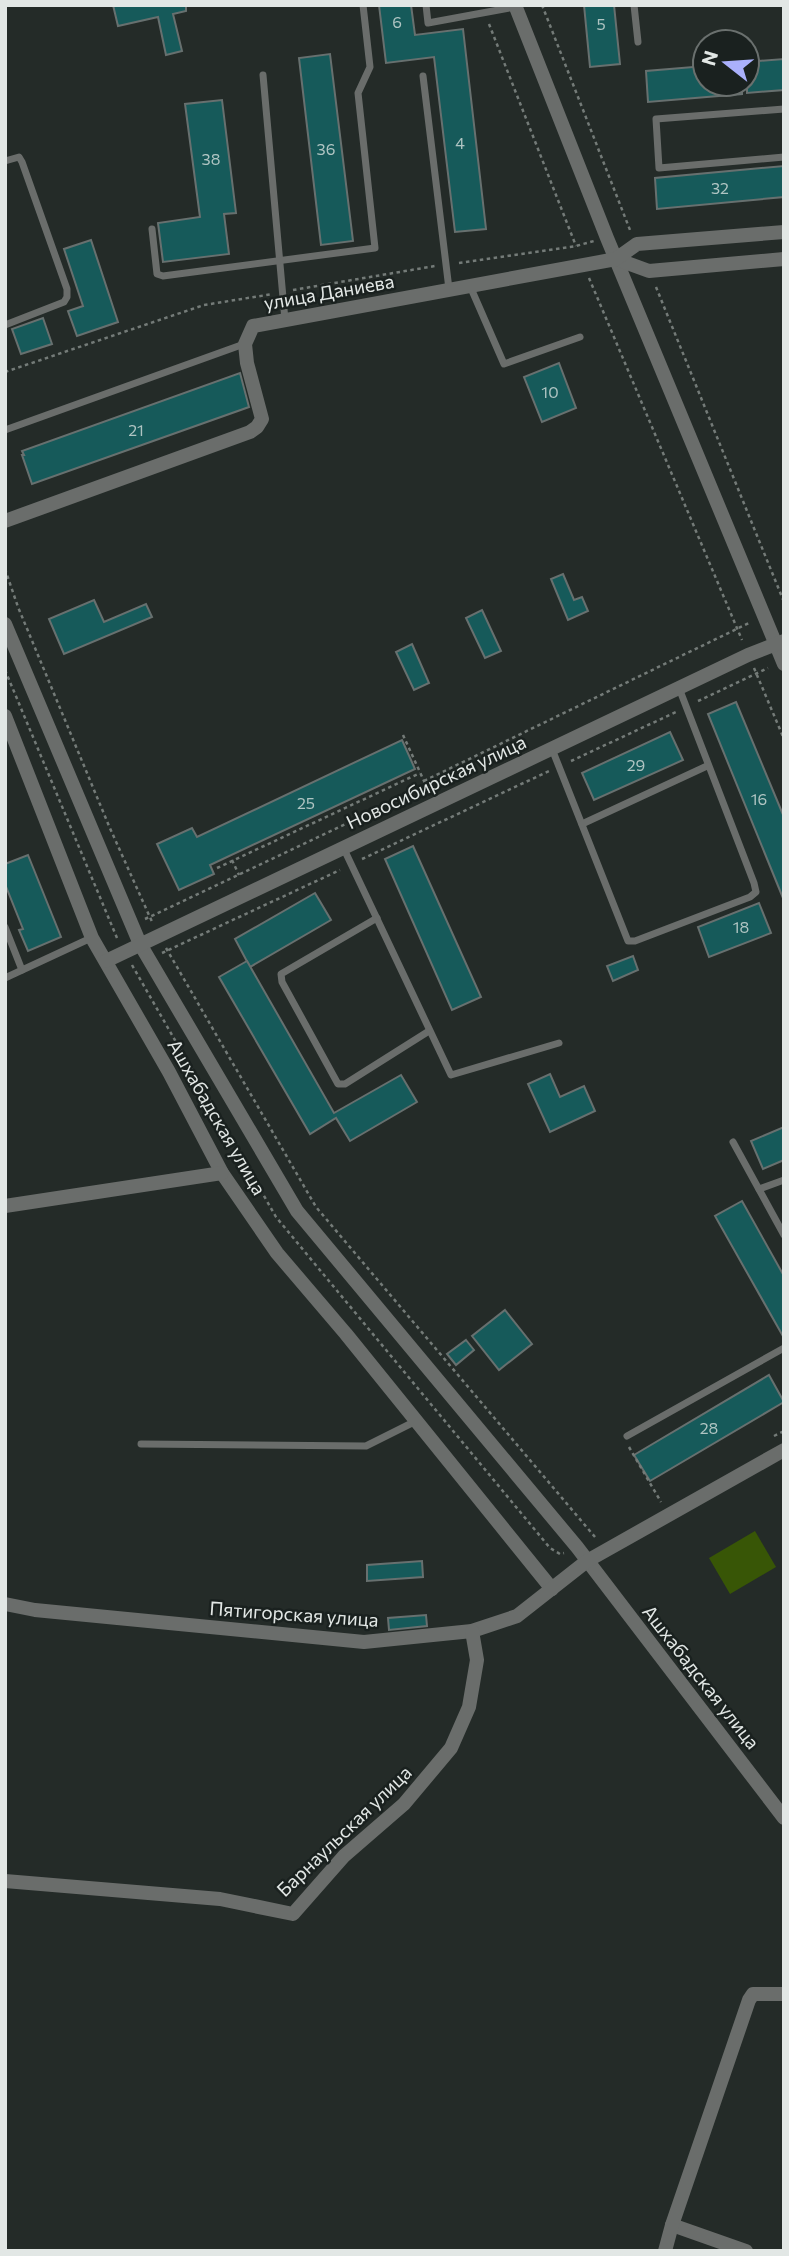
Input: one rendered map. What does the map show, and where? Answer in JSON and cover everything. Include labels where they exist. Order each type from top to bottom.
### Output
[{"type":"street","points":[[516,6],[607,238],[763,616],[780,642],[783,663]]},
{"type":"street","points":[[637,244],[784,232]]},
{"type":"street","name":"улица Даниева","points":[[245,344],[253,326],[616,259],[637,244]]},
{"type":"street","name":"улица Даниева","points":[[616,259],[649,271],[784,258]]},
{"type":"street","points":[[5,521],[250,432],[257,427],[262,419],[247,363],[245,344]]},
{"type":"street","name":"Ашхабадская улица","points":[[5,624],[140,944],[297,1211],[520,1477],[781,1811]]},
{"type":"street","name":"Новосибирская улица","points":[[106,961],[551,748],[780,642]]},
{"type":"street","name":"Ашхабадская улица","points":[[5,716],[92,938],[169,1072],[222,1173],[276,1253],[346,1334],[552,1589]]},
{"type":"street","points":[[5,1206],[222,1173]]},
{"type":"street","name":"Пятигорская улица","points":[[5,1604],[48,1612],[364,1642],[472,1631],[517,1616],[587,1561],[784,1450]]},
{"type":"street","name":"Барнаульская улица","points":[[5,1881],[220,1899],[293,1914],[344,1856],[404,1804],[451,1748],[469,1707],[477,1660],[472,1631]]},
{"type":"street","points":[[665,2251],[749,2000],[753,1994],[784,1994]]},
{"type":"street","points":[[672,2225],[746,2251]]},
{"type":"lane","points":[[152,229],[155,268],[157,274],[163,276],[375,248],[358,93],[370,67],[363,5]]},
{"type":"lane","points":[[426,5],[428,23],[516,6]]},
{"type":"lane","points":[[634,5],[638,43]]},
{"type":"lane","points":[[263,75],[285,320]]},
{"type":"lane","points":[[422,76],[449,289]]},
{"type":"lane","points":[[784,109],[656,119],[659,168],[784,157]]},
{"type":"lane","points":[[5,161],[19,157],[22,162],[67,289],[67,297],[64,302],[5,325]]},
{"type":"lane","points":[[469,286],[504,364],[580,337]]},
{"type":"lane","points":[[5,430],[245,344]]},
{"type":"lane","points":[[551,748],[628,941],[635,941],[750,897],[756,892],[754,883],[679,688]]},
{"type":"lane","points":[[582,824],[707,766]]},
{"type":"lane","points":[[344,847],[451,1075],[559,1043]]},
{"type":"lane","points":[[377,918],[281,974],[282,982],[338,1084],[345,1084],[429,1031]]},
{"type":"lane","points":[[5,927],[22,970]]},
{"type":"lane","points":[[5,978],[92,938]]},
{"type":"lane","points":[[733,1142],[784,1235]]},
{"type":"lane","points":[[759,1189],[784,1180]]},
{"type":"lane","points":[[627,1436],[784,1348]]},
{"type":"lane","points":[[141,1444],[366,1446],[416,1421]]},
{"type":"path","points":[[542,5],[637,244]]},
{"type":"path","points":[[484,12],[583,264],[784,739]]},
{"type":"path","points":[[5,372],[204,305],[446,264],[576,246],[607,238]]},
{"type":"path","points":[[649,271],[784,602]]},
{"type":"path","points":[[5,569],[103,813],[150,917],[316,1207],[595,1537]]},
{"type":"path","points":[[424,781],[763,616]]},
{"type":"path","points":[[149,959],[783,663]]},
{"type":"path","points":[[403,735],[435,804]]},
{"type":"path","points":[[217,867],[420,773]]},
{"type":"path","points":[[132,925],[426,786]]},
{"type":"path","points":[[232,860],[239,875]]},
{"type":"path","points":[[627,1436],[629,1446],[661,1502]]},
{"type":"green space","points":[[755,1531],[776,1567],[730,1594],[709,1558]]},
{"type":"building","points":[[113,5],[186,5],[186,11],[173,14],[182,51],[166,55],[158,17],[118,26]]},
{"type":"building","points":[[379,5],[411,5],[415,35],[463,29],[486,229],[455,232],[434,57],[386,63]]},
{"type":"building","points":[[584,5],[614,5],[620,64],[590,67]]},
{"type":"building","points":[[330,54],[353,241],[321,245],[299,58]]},
{"type":"building","points":[[784,59],[784,90],[761,92],[761,61]]},
{"type":"building","points":[[691,67],[691,98],[695,98],[648,102],[646,71]]},
{"type":"building","points":[[222,100],[236,213],[224,214],[229,254],[163,262],[158,223],[200,217],[185,104]]},
{"type":"building","points":[[784,166],[784,197],[657,209],[655,178]]},
{"type":"building","points":[[91,240],[118,322],[77,336],[68,311],[83,306],[64,249]]},
{"type":"building","points":[[43,318],[52,344],[21,354],[12,329]]},
{"type":"building","points":[[559,363],[576,408],[542,422],[524,377]]},
{"type":"building","points":[[240,373],[249,407],[32,484],[22,451]]},
{"type":"building","points":[[563,574],[574,600],[582,597],[588,611],[568,620],[551,579]]},
{"type":"building","points":[[94,600],[104,622],[146,604],[152,617],[64,654],[49,619]]},
{"type":"building","points":[[482,610],[501,651],[485,658],[466,618]]},
{"type":"building","points":[[412,644],[429,683],[414,690],[396,652]]},
{"type":"building","points":[[736,702],[784,817],[783,898],[708,714]]},
{"type":"building","points":[[670,732],[683,760],[594,800],[582,773]]},
{"type":"building","points":[[402,740],[415,769],[210,865],[214,874],[179,890],[157,844],[192,828],[197,837]]},
{"type":"building","points":[[413,846],[481,997],[452,1010],[385,859]]},
{"type":"building","points":[[28,855],[61,937],[28,951],[19,930],[23,929],[5,884],[5,864]]},
{"type":"building","points":[[315,893],[331,920],[250,967],[235,939]]},
{"type":"building","points":[[759,903],[771,933],[709,957],[698,927]]},
{"type":"building","points":[[633,956],[638,970],[613,981],[607,966]]},
{"type":"building","points":[[247,961],[334,1113],[401,1075],[417,1102],[350,1141],[336,1118],[310,1134],[219,977]]},
{"type":"building","points":[[550,1074],[560,1097],[584,1086],[595,1111],[550,1132],[528,1084]]},
{"type":"building","points":[[784,1127],[784,1160],[763,1169],[751,1141]]},
{"type":"building","points":[[742,1201],[784,1276],[784,1338],[715,1216]]},
{"type":"building","points":[[505,1310],[532,1344],[499,1370],[472,1336]]},
{"type":"building","points":[[466,1340],[474,1350],[456,1365],[447,1354]]},
{"type":"building","points":[[769,1375],[784,1402],[650,1481],[634,1455]]},
{"type":"building","points":[[422,1561],[423,1577],[367,1581],[367,1565]]},
{"type":"building","points":[[426,1615],[427,1626],[389,1630],[388,1618]]}]
